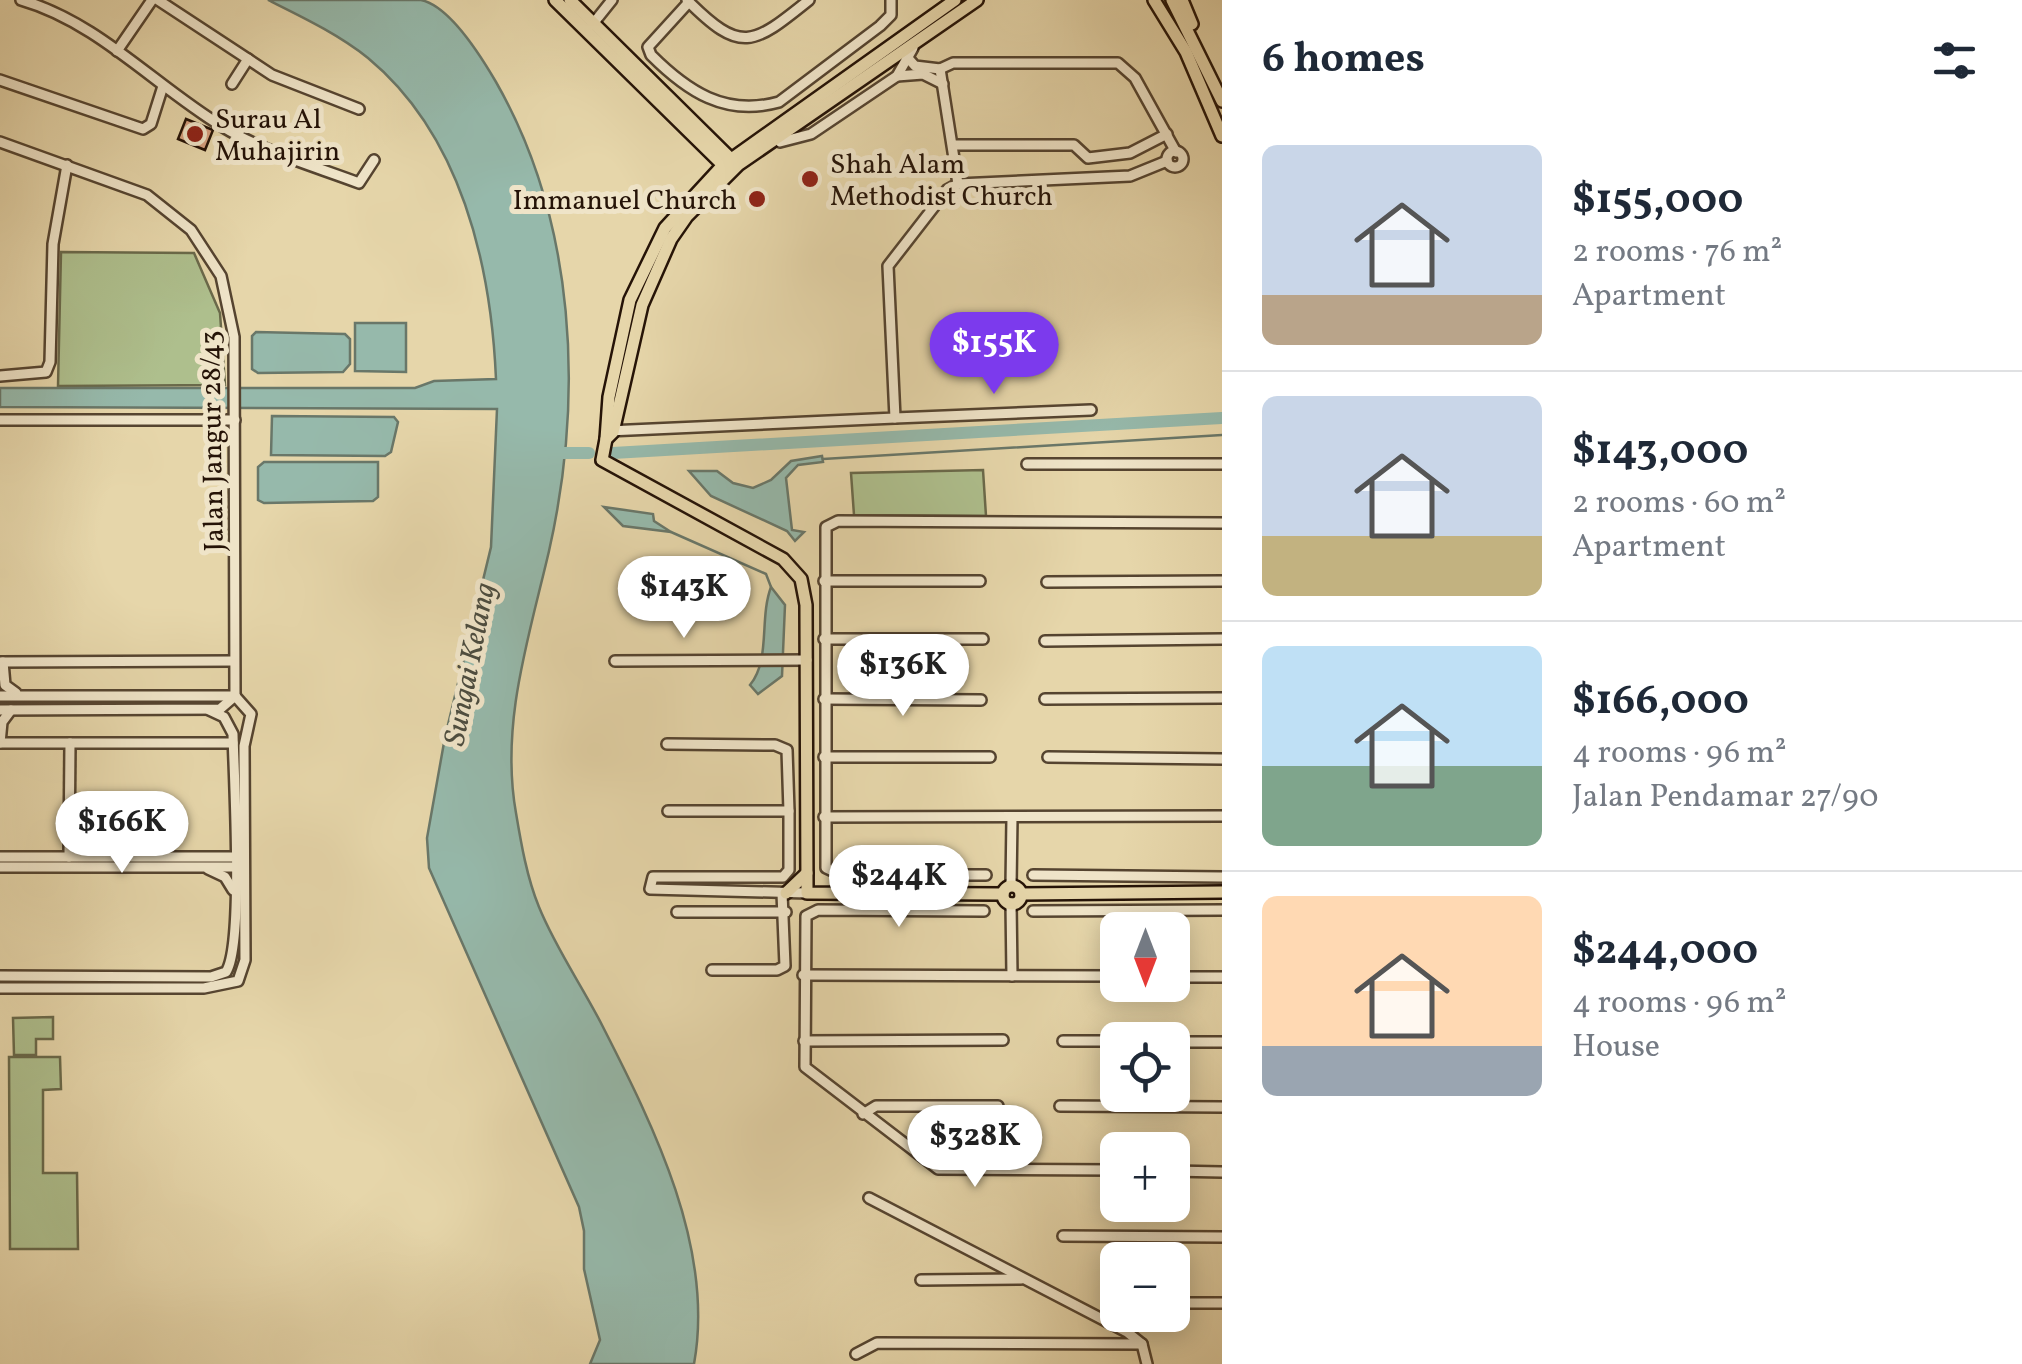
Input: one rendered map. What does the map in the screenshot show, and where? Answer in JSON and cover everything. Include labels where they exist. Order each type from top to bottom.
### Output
[{"type":"main road","points":[[556,0],[589,27],[730,165]]},
{"type":"main road","points":[[570,0],[589,27]]},
{"type":"main road","points":[[711,145],[751,151],[955,0]]},
{"type":"main road","points":[[693,194],[730,165],[977,0]]},
{"type":"main road","points":[[1154,0],[1186,52],[1222,136]]},
{"type":"main road","points":[[1172,0],[1211,73]]},
{"type":"main road","points":[[1182,0],[1222,101]]},
{"type":"main road","points":[[608,434],[636,283],[660,236],[712,162],[711,145]]},
{"type":"main road","points":[[730,165],[687,216],[658,264],[628,352],[602,460],[790,565],[804,588],[808,893],[1222,893]]},
{"type":"main road","points":[[787,893],[808,873]]},
{"type":"street","points":[[21,0],[71,19],[225,128],[358,183],[374,160]]},
{"type":"street","points":[[117,51],[155,0],[272,75],[358,109]]},
{"type":"street","points":[[589,27],[612,0]]},
{"type":"street","points":[[808,0],[764,35],[748,40],[724,35],[688,1],[648,47],[651,55],[701,98],[779,102],[880,26],[890,15],[890,0]]},
{"type":"street","points":[[751,151],[811,134],[897,76],[907,57],[932,31]]},
{"type":"street","points":[[896,418],[888,266],[938,200],[958,184],[1130,176],[1167,162],[1169,154],[1176,152],[1135,78],[1118,63],[953,63],[940,70],[915,66],[907,57]]},
{"type":"street","points":[[232,84],[248,60]]},
{"type":"street","points":[[940,70],[958,184]]},
{"type":"street","points":[[897,76],[923,74],[943,84]]},
{"type":"street","points":[[0,80],[143,129],[151,124],[162,86]]},
{"type":"street","points":[[1088,158],[1130,154],[1166,134]]},
{"type":"street","name":"Jalan Jangur 28/43","points":[[0,142],[147,196],[191,230],[214,263],[228,299],[234,381],[236,696],[252,714],[244,746],[240,862]]},
{"type":"street","points":[[953,145],[1074,145],[1088,158],[1090,178]]},
{"type":"street","points":[[0,376],[36,376],[46,372],[50,362],[51,264],[67,165]]},
{"type":"street","points":[[608,434],[1091,410]]},
{"type":"street","points":[[0,420],[234,416]]},
{"type":"street","points":[[1027,464],[1222,464]]},
{"type":"street","points":[[986,875],[841,874],[831,873],[824,862],[826,527],[838,521],[1222,523]]},
{"type":"street","points":[[824,581],[980,580]]},
{"type":"street","points":[[1047,582],[1222,580]]},
{"type":"street","points":[[824,639],[982,638]]},
{"type":"street","points":[[1045,641],[1222,639]]},
{"type":"street","points":[[615,661],[806,660]]},
{"type":"street","points":[[23,696],[5,685],[2,662],[234,661]]},
{"type":"street","points":[[0,696],[236,696]]},
{"type":"street","points":[[144,696],[144,710]]},
{"type":"street","points":[[233,743],[0,743],[6,710],[209,710],[224,708],[236,696]]},
{"type":"street","points":[[1045,699],[1222,698]]},
{"type":"street","points":[[824,699],[981,700]]},
{"type":"street","points":[[0,988],[232,984],[245,966],[240,862],[234,834],[233,743],[229,723],[209,710]]},
{"type":"street","points":[[69,857],[70,743]]},
{"type":"street","points":[[668,744],[775,744],[787,750],[789,864],[783,877],[651,877],[650,889],[808,893]]},
{"type":"street","points":[[824,757],[990,757]]},
{"type":"street","points":[[1048,757],[1222,758]]},
{"type":"street","points":[[668,811],[787,811]]},
{"type":"street","points":[[824,817],[1222,816]]},
{"type":"street","points":[[1012,817],[1012,976]]},
{"type":"street","points":[[198,862],[223,850],[234,834]]},
{"type":"street","points":[[0,857],[198,862],[225,876],[235,892]]},
{"type":"street","points":[[0,867],[240,862]]},
{"type":"street","points":[[0,976],[220,976],[233,959],[240,862]]},
{"type":"street","points":[[1033,875],[1222,877]]},
{"type":"street","points":[[666,877],[666,892]]},
{"type":"street","points":[[712,970],[776,970],[784,966],[787,893]]},
{"type":"street","points":[[984,911],[827,910],[806,916],[804,1041],[809,1073],[938,1169],[1100,1170]]},
{"type":"street","points":[[1033,911],[1222,910]]},
{"type":"street","points":[[677,912],[786,912]]},
{"type":"street","points":[[804,976],[1100,976]]},
{"type":"street","points":[[1190,976],[1222,977]]},
{"type":"street","points":[[804,1041],[1003,1040]]},
{"type":"street","points":[[1063,1041],[1100,1041]]},
{"type":"street","points":[[1190,1042],[1222,1042]]},
{"type":"street","points":[[863,1114],[876,1106],[998,1106]]},
{"type":"street","points":[[1060,1106],[1222,1107]]},
{"type":"street","points":[[1190,1171],[1222,1172]]},
{"type":"street","points":[[868,1198],[1100,1318]]},
{"type":"street","points":[[1063,1236],[1222,1237]]},
{"type":"street","points":[[988,1280],[995,1264]]},
{"type":"street","points":[[921,1280],[1024,1279]]},
{"type":"street","points":[[1190,1303],[1222,1302]]},
{"type":"street","points":[[1109,1345],[1122,1340],[1122,1332]]},
{"type":"street","points":[[1126,1332],[1142,1344],[1146,1364]]},
{"type":"street","points":[[856,1354],[877,1344],[1142,1344]]},
{"type":"green space","points":[[61,252],[194,253],[220,313],[225,385],[58,386]]},
{"type":"green space","points":[[983,470],[986,516],[854,515],[851,473]]},
{"type":"green space","points":[[53,1017],[53,1039],[36,1039],[36,1055],[14,1055],[13,1018]]},
{"type":"green space","points":[[9,1057],[60,1057],[61,1089],[43,1090],[43,1173],[77,1173],[78,1249],[10,1249]]},
{"type":"water","name":"Sungai Kelang","points":[[268,0],[421,0],[432,4],[464,34],[496,82],[523,136],[543,193],[566,311],[567,432],[549,551],[514,714],[512,780],[516,813],[539,907],[642,1106],[676,1190],[696,1277],[698,1321],[694,1364],[590,1364],[600,1340],[584,1269],[584,1231],[579,1207],[429,868],[427,838],[445,737],[491,547],[497,409],[0,407],[0,388],[415,388],[434,381],[496,379],[478,247],[448,163],[427,124],[400,89],[368,58]]},
{"type":"water","points":[[355,323],[406,323],[406,372],[355,371]]},
{"type":"water","points":[[256,332],[345,334],[350,339],[350,364],[343,372],[258,373],[252,369],[252,336]]},
{"type":"water","points":[[272,416],[394,417],[398,422],[391,452],[385,456],[271,455]]},
{"type":"water","points":[[822,456],[823,462],[798,465],[786,478],[792,530],[804,532],[795,541],[787,531],[711,496],[689,471],[717,471],[733,483],[753,488],[771,480],[791,461]]},
{"type":"water","points":[[264,462],[378,462],[378,497],[373,501],[264,503],[258,500],[258,467]]},
{"type":"water","points":[[604,507],[653,514],[654,521],[671,532],[623,526]]},
{"type":"water","points":[[771,587],[785,605],[782,676],[758,694],[750,685],[763,651]]},
{"type":"building","name":"Surau Al Muhajirin","points":[[186,119],[213,130],[205,150],[178,139]]},
{"type":"waterway","points":[[613,453],[1222,418]]},
{"type":"waterway","points":[[823,459],[1222,435]]},
{"type":"waterway","points":[[551,453],[589,453]]},
{"type":"waterway","points":[[671,532],[766,574],[771,587]]},
{"type":"place","name":"Surau Al Muhajirin","points":[[195,134]]},
{"type":"place","name":"Shah Alam Methodist Church","points":[[810,179]]},
{"type":"place","name":"Immanuel Church","points":[[757,199]]}]
